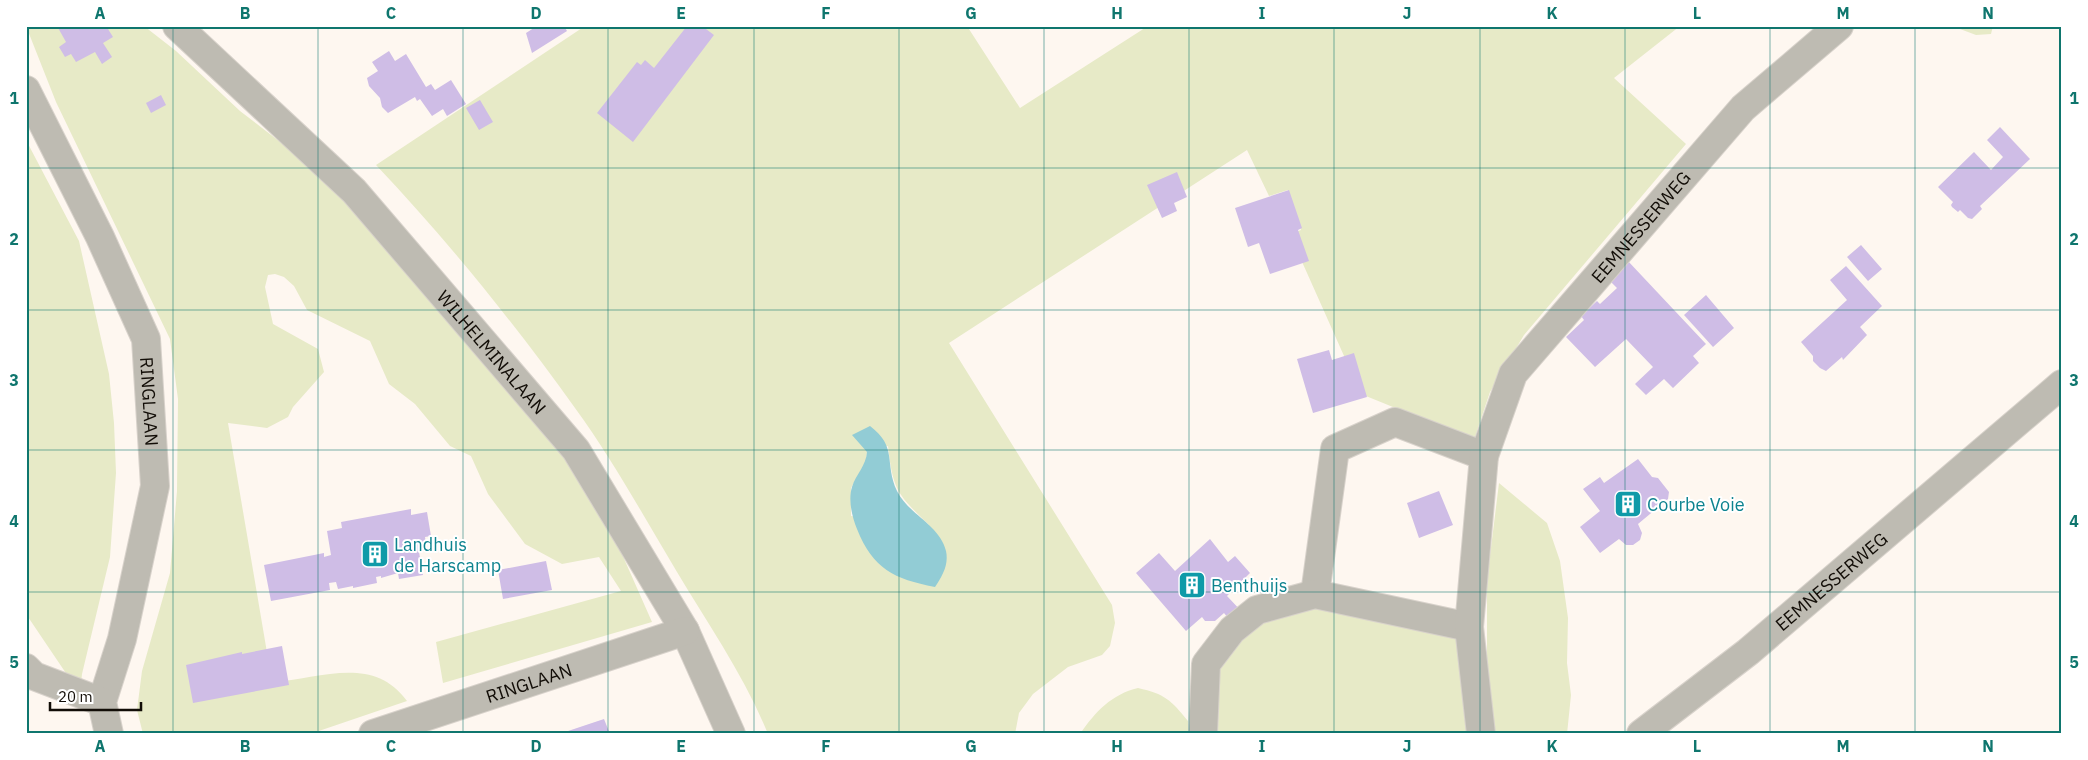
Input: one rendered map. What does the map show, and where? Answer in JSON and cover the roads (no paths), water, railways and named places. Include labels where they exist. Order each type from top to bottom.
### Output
[{"type":"street","name":"WILHELMINALAAN","points":[[177,26],[354,191],[576,450],[684,631],[731,734]]},
{"type":"street","name":"EEMNESSERWEG","points":[[1481,734],[1469,627],[1484,456],[1513,374],[1743,108],[1839,26]]},
{"type":"street","name":"RINGLAAN","points":[[26,90],[100,237],[146,339],[155,486],[122,639],[102,702],[109,734]]},
{"type":"street","name":"EEMNESSERWEG","points":[[1641,734],[1748,652],[2062,384]]},
{"type":"street","points":[[1315,594],[1335,449],[1395,422],[1484,456]]},
{"type":"street","points":[[1203,734],[1206,664],[1232,630],[1256,610],[1315,594],[1469,627]]},
{"type":"street","name":"RINGLAAN","points":[[374,734],[684,631]]},
{"type":"street","points":[[26,668],[34,676],[102,702]]},
{"type":"water","points":[[870,426],[884,441],[889,456],[893,481],[902,499],[931,527],[943,542],[947,561],[935,587],[908,580],[887,570],[870,554],[857,529],[850,497],[854,482],[865,462],[867,452],[852,435]]},
{"type":"place","name":"Courbe Voie","points":[[1628,504]]},
{"type":"place","name":"Landhuis de Harscamp","points":[[375,554]]},
{"type":"place","name":"Benthuijs","points":[[1192,585]]}]
